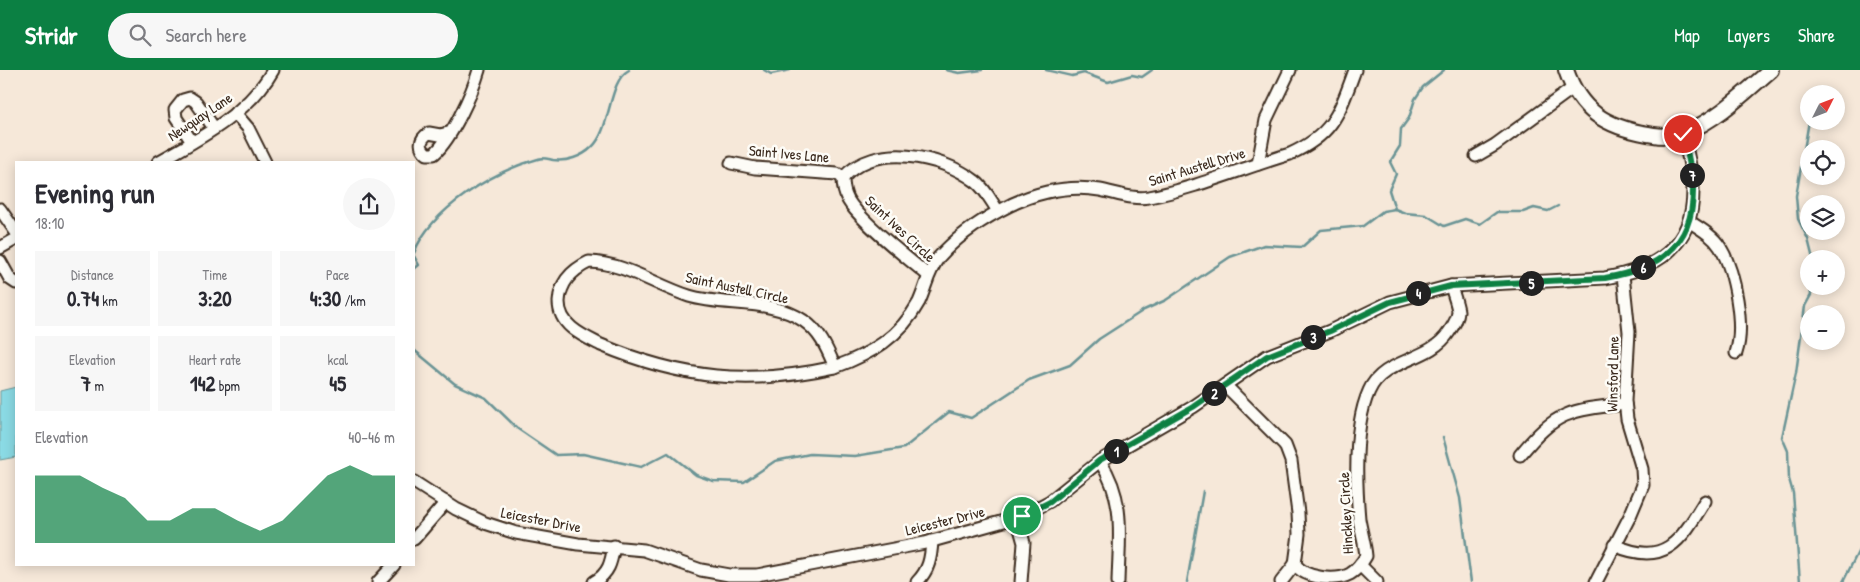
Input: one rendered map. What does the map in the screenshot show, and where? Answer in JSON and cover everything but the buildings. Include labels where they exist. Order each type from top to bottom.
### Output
[{"type":"main road","points":[[1566,70],[1572,88],[1588,108],[1606,121],[1626,130],[1659,136],[1683,134],[1712,120],[1771,70]]},
{"type":"street","name":"Newquay Lane","points":[[160,161],[235,113],[254,97],[273,70]]},
{"type":"street","points":[[448,133],[464,108],[479,70]]},
{"type":"street","points":[[1258,164],[1266,120],[1290,70]]},
{"type":"street","name":"Saint Austell Drive","points":[[835,367],[864,356],[887,342],[906,322],[919,300],[928,275],[939,258],[956,241],[998,211],[1026,197],[1077,188],[1146,198],[1258,164],[1311,144],[1327,130],[1339,111],[1355,70]]},
{"type":"street","points":[[1476,156],[1495,145],[1572,88]]},
{"type":"street","points":[[192,142],[176,118],[176,110],[183,100],[190,98],[196,102],[214,128]]},
{"type":"street","points":[[235,113],[248,128],[264,161]]},
{"type":"street","name":"Leicester Drive","points":[[415,483],[485,523],[516,533],[578,544],[644,550],[700,570],[744,576],[932,541],[1017,518],[1050,502],[1100,460],[1186,412],[1267,356],[1330,331],[1390,302],[1451,286],[1577,280],[1622,275],[1658,261],[1678,242],[1690,222],[1693,189],[1683,134]]},
{"type":"street","points":[[844,178],[857,164],[871,160],[902,156],[918,158],[935,162],[976,181],[998,211]]},
{"type":"street","name":"Saint Ives Lane","points":[[731,163],[765,169],[837,174],[844,178]]},
{"type":"street","name":"Saint Ives Circle","points":[[844,178],[843,188],[849,201],[870,224],[928,275]]},
{"type":"street","points":[[0,209],[15,231]]},
{"type":"street","points":[[1690,222],[1709,234],[1719,246],[1733,276],[1740,340],[1736,353]]},
{"type":"street","points":[[0,248],[15,240]]},
{"type":"street","points":[[0,261],[10,279],[15,282]]},
{"type":"street","name":"Saint Austell Circle","points":[[589,262],[607,263],[690,296],[768,308],[803,320],[820,335],[835,367],[812,372],[738,378],[699,375],[650,364],[582,336],[564,321],[559,304],[560,291],[566,279],[576,268],[589,262]]},
{"type":"street","name":"Winsford Lane","points":[[1596,582],[1642,485],[1642,470],[1627,419],[1625,404],[1629,332],[1622,275]]},
{"type":"street","name":"Hinckley Circle","points":[[1295,564],[1299,571],[1309,576],[1328,579],[1348,576],[1360,565],[1366,556],[1358,495],[1358,437],[1362,409],[1369,390],[1382,374],[1432,351],[1445,339],[1457,319],[1458,311],[1451,286]]},
{"type":"street","points":[[1225,385],[1285,445],[1291,461],[1299,534],[1295,564],[1281,582]]},
{"type":"street","points":[[1520,455],[1544,428],[1570,412],[1584,408],[1625,404]]},
{"type":"street","points":[[1100,460],[1116,491],[1120,510],[1118,582]]},
{"type":"street","points":[[1614,545],[1633,553],[1645,555],[1671,546],[1690,526],[1705,501]]},
{"type":"street","points":[[415,538],[446,502]]},
{"type":"street","points":[[1017,518],[1024,543],[1022,582]]},
{"type":"street","points":[[917,582],[924,574],[931,559],[932,541]]},
{"type":"street","points":[[594,582],[608,570],[614,546]]},
{"type":"street","points":[[1360,565],[1377,582]]},
{"type":"street","points":[[378,582],[393,566]]},
{"type":"water","points":[[15,387],[15,457],[0,460],[0,391]]},
{"type":"waterway","points":[[415,251],[422,237],[434,221],[449,207],[484,182],[538,159],[568,159],[588,151],[598,139],[603,129],[617,84],[629,70]]},
{"type":"waterway","points":[[764,70],[771,74],[790,70]]},
{"type":"waterway","points":[[946,70],[959,73],[982,70]]},
{"type":"waterway","points":[[1046,70],[1072,76],[1084,73],[1108,82],[1132,75],[1142,77],[1152,70]]},
{"type":"waterway","points":[[1395,209],[1389,190],[1396,174],[1390,162],[1400,146],[1401,129],[1409,118],[1415,99],[1423,87],[1444,70]]},
{"type":"waterway","points":[[1807,130],[1796,196],[1798,219],[1808,239],[1811,250]]},
{"type":"waterway","points":[[415,351],[455,384],[486,398],[518,429],[556,455],[583,454],[641,467],[668,453],[696,475],[713,481],[744,482],[775,461],[810,454],[855,456],[904,448],[949,412],[971,418],[1029,380],[1070,365],[1099,339],[1144,310],[1166,300],[1230,257],[1264,245],[1302,247],[1321,230],[1363,226],[1383,211],[1395,209],[1405,213],[1426,215],[1444,226],[1465,219],[1480,224],[1497,212],[1523,212],[1534,208],[1548,211],[1558,206]]},
{"type":"waterway","points":[[415,258],[419,265],[415,268]]},
{"type":"waterway","points":[[1800,582],[1793,493],[1789,479],[1788,451],[1782,437],[1796,373],[1805,306],[1811,295]]},
{"type":"waterway","points":[[1443,437],[1460,498],[1471,582]]},
{"type":"waterway","points":[[1187,582],[1203,491]]},
{"type":"waterway","points":[[1843,582],[1860,548]]},
{"type":"route","points":[[1022,516],[1050,502],[1100,460],[1193,407],[1267,356],[1330,331],[1390,302],[1451,286],[1605,278],[1622,275],[1658,261],[1678,242],[1690,222],[1693,189],[1683,134]]}]
